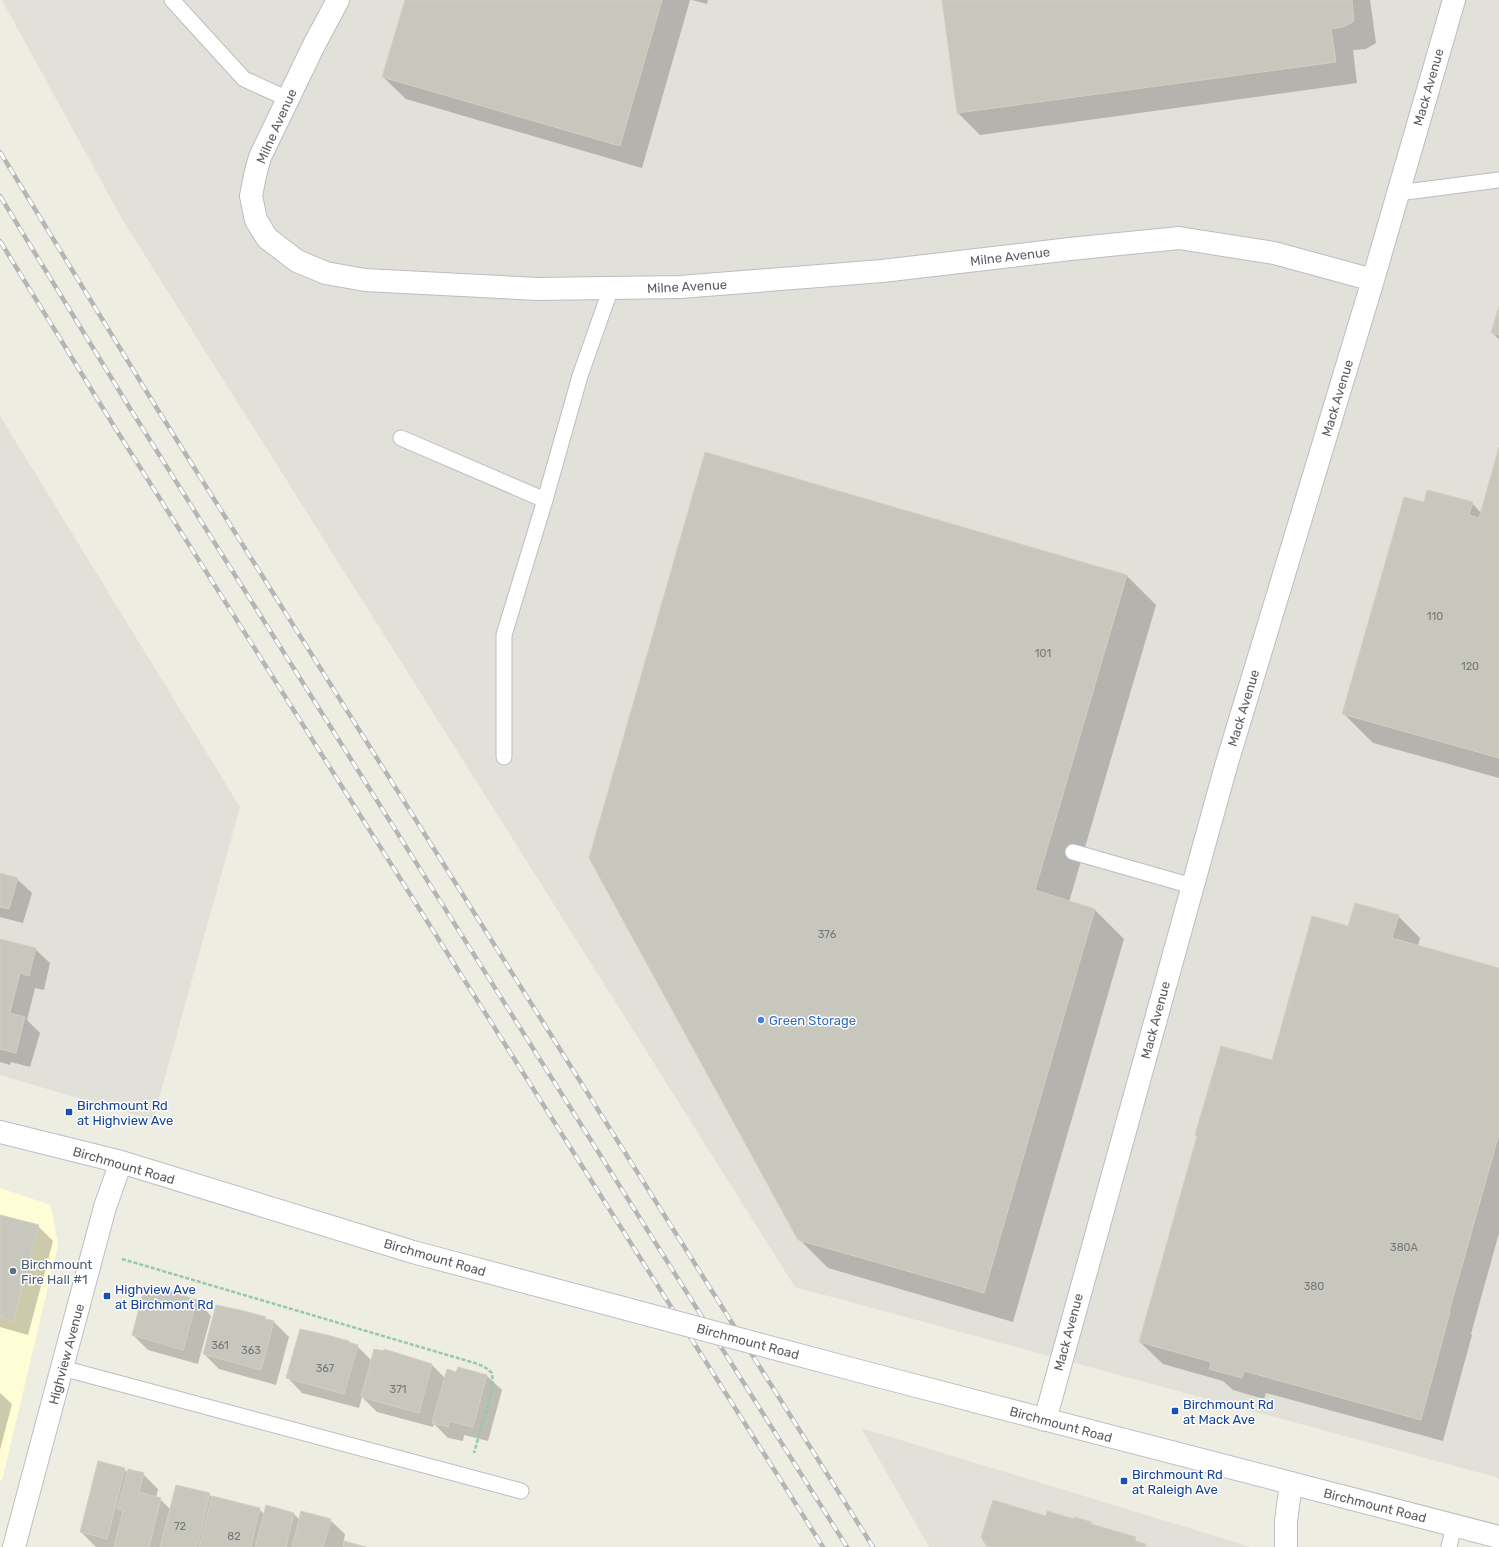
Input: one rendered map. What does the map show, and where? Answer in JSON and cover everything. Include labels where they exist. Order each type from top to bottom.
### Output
[{"type":"street","name":"Milne Avenue","points":[[338,0],[314,45],[260,157],[251,196],[256,220],[267,238],[297,261],[326,273],[365,280],[537,289],[680,288],[882,271],[1179,238],[1274,253],[1373,280]]},
{"type":"street","name":"Mack Avenue","points":[[1044,1420],[1226,766],[1373,280],[1454,0]]},
{"type":"street","name":"Birchmount Road","points":[[0,1132],[122,1162],[413,1252],[1044,1420],[1454,1525],[1499,1538]]},
{"type":"street","name":"Highview Avenue","points":[[14,1547],[106,1207],[122,1162]]},
{"type":"street","points":[[1286,1547],[1286,1521],[1291,1483]]},
{"type":"lane","points":[[172,0],[244,79],[288,99]]},
{"type":"lane","points":[[1398,193],[1499,180]]},
{"type":"lane","points":[[504,757],[504,636],[546,500],[580,376],[611,288]]},
{"type":"lane","points":[[401,438],[546,500]]},
{"type":"lane","points":[[1073,852],[1192,886]]},
{"type":"lane","points":[[62,1368],[521,1491]]},
{"type":"lane","points":[[1449,1547],[1454,1525]]},
{"type":"path","points":[[120,1259],[478,1364],[486,1368],[492,1373],[493,1386],[468,1477]]},
{"type":"shaded area","points":[[2,0],[1499,0],[1499,1478],[795,1287],[122,219]]},
{"type":"shaded area","points":[[0,416],[240,807],[153,1120],[0,1075]]},
{"type":"shaded area","points":[[0,1188],[51,1205],[58,1245],[2,1481],[0,1480]]},
{"type":"shaded area","points":[[861,1428],[1251,1547],[929,1547]]},
{"type":"building","points":[[405,0],[662,0],[620,146],[382,77]]},
{"type":"building","points":[[942,0],[1352,0],[1354,21],[1343,27],[1331,29],[1336,62],[957,113]]},
{"type":"building","points":[[1499,306],[1499,335],[1491,333]]},
{"type":"building","points":[[1499,447],[1499,758],[1342,714],[1404,497],[1424,502],[1427,490],[1473,502],[1469,515],[1479,518]]},
{"type":"building","points":[[705,452],[1127,575],[1035,890],[1095,909],[984,1293],[798,1240],[589,858]]},
{"type":"building","points":[[0,873],[18,878],[9,909],[0,907]]},
{"type":"building","points":[[1355,903],[1399,915],[1392,938],[1499,968],[1499,1134],[1449,1312],[1421,1420],[1244,1371],[1242,1378],[1209,1369],[1211,1362],[1139,1342],[1197,1136],[1195,1135],[1221,1046],[1272,1060],[1312,916],[1348,926]]},
{"type":"building","points":[[0,939],[36,948],[29,976],[20,973],[10,1013],[25,1017],[16,1053],[0,1049]]},
{"type":"building","name":"Birchmount Fire Hall #1","points":[[0,1215],[39,1225],[13,1321],[0,1317]]},
{"type":"building","points":[[145,1286],[170,1291],[197,1300],[183,1350],[132,1335]]},
{"type":"building","points":[[216,1305],[266,1317],[265,1319],[274,1321],[261,1370],[203,1354]]},
{"type":"building","points":[[300,1329],[349,1341],[348,1342],[358,1345],[344,1394],[286,1378]]},
{"type":"building","points":[[374,1349],[384,1351],[384,1349],[432,1364],[419,1413],[361,1397]]},
{"type":"building","points":[[458,1367],[487,1375],[473,1427],[449,1421],[448,1427],[432,1423],[447,1369],[456,1372]]},
{"type":"building","points":[[98,1461],[125,1468],[107,1539],[80,1532]]},
{"type":"building","points":[[128,1469],[144,1473],[139,1492],[161,1498],[149,1547],[114,1547],[123,1510],[117,1509]]},
{"type":"building","points":[[176,1485],[210,1493],[197,1547],[160,1547]]},
{"type":"building","points":[[212,1496],[260,1508],[251,1547],[199,1547]]},
{"type":"building","points":[[993,1500],[1046,1516],[1047,1511],[1074,1519],[1074,1517],[1092,1522],[1091,1524],[1136,1537],[1135,1541],[1146,1544],[1145,1547],[987,1547],[981,1537]]},
{"type":"building","points":[[266,1505],[294,1513],[286,1547],[255,1547]]},
{"type":"building","points":[[301,1511],[331,1519],[323,1547],[292,1547]]},
{"type":"building","points":[[344,1541],[366,1547],[343,1547]]},
{"type":"railway","points":[[0,152],[151,399],[873,1547]]},
{"type":"railway","points":[[0,196],[131,410],[847,1547]]},
{"type":"railway","points":[[0,241],[112,423],[823,1547]]},
{"type":"place","name":"Green Storage","points":[[761,1020]]},
{"type":"place","name":"Birchmount Rd at Highview Ave","points":[[69,1112]]},
{"type":"place","name":"Birchmount Fire Hall #1","points":[[13,1271]]},
{"type":"place","name":"Highview Ave at Birchmont Rd","points":[[107,1296]]},
{"type":"place","name":"Birchmount Rd at Mack Ave","points":[[1175,1411]]},
{"type":"place","name":"Birchmount Rd at Raleigh Ave","points":[[1124,1481]]}]
